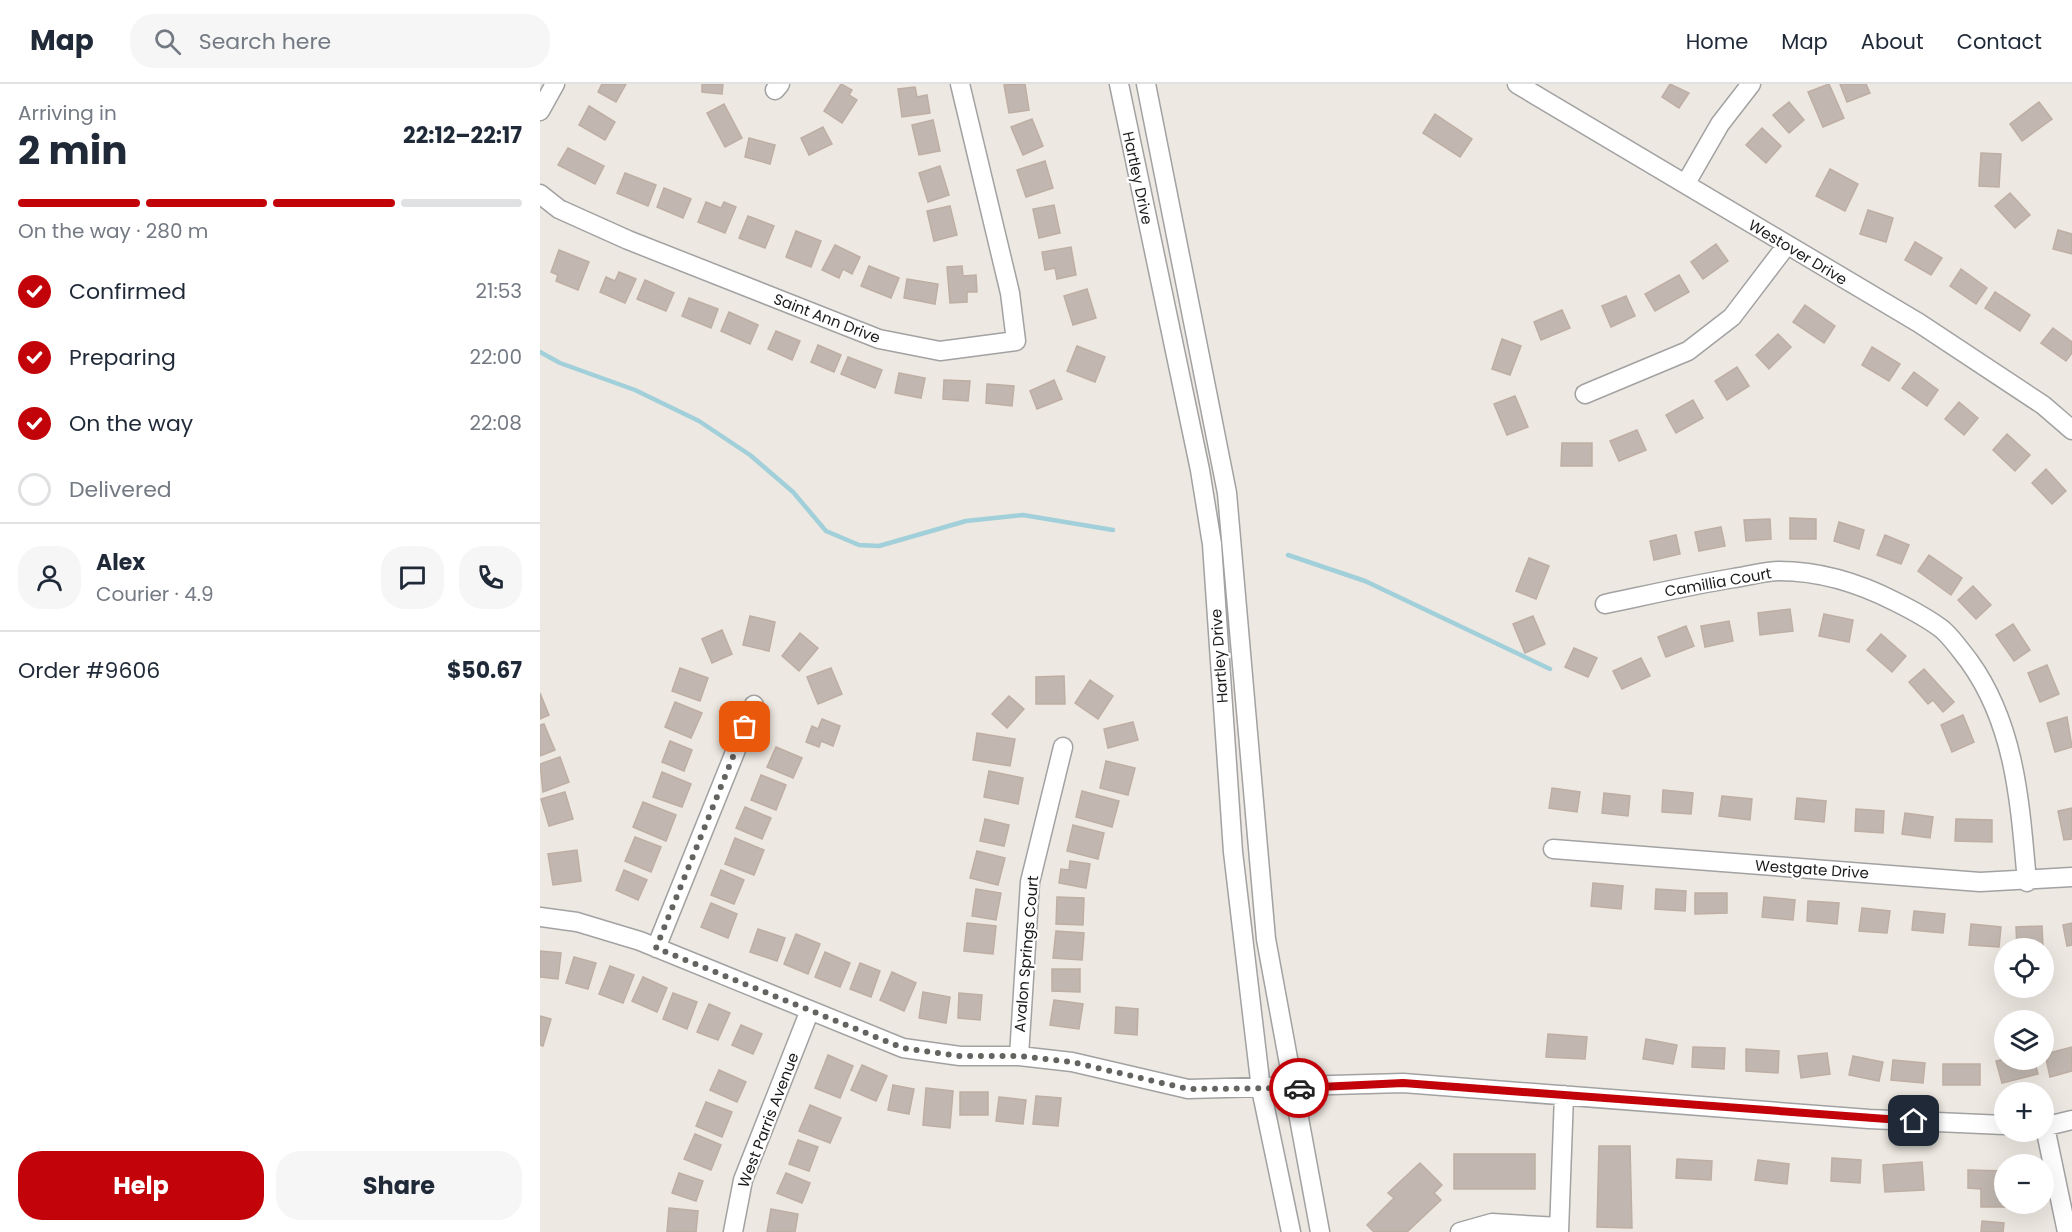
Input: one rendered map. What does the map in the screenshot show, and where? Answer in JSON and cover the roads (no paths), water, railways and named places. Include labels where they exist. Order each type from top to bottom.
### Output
[{"type":"street","points":[[540,111],[555,84]]},
{"type":"street","name":"Saint Ann Drive","points":[[540,194],[559,209],[628,240],[879,339],[939,351],[1016,341],[1010,293],[960,84]]},
{"type":"street","name":"Hartley Drive","points":[[1119,84],[1200,470],[1212,544],[1233,852],[1261,1089],[1291,1232]]},
{"type":"street","name":"Hartley Drive","points":[[1146,84],[1227,493],[1266,939],[1320,1232]]},
{"type":"street","name":"Westover Drive","points":[[1517,84],[1919,324],[2043,405],[2072,430]]},
{"type":"street","points":[[1686,183],[1720,124],[1751,84]]},
{"type":"street","points":[[1585,394],[1688,351],[1732,317],[1786,246]]},
{"type":"street","name":"Camillia Court","points":[[1605,604],[1777,571],[1820,574],[1864,585],[1918,613],[1944,631],[1958,647],[1982,679],[1997,710],[2010,745],[2021,815],[2027,882]]},
{"type":"street","points":[[656,948],[754,705]]},
{"type":"street","name":"Avalon Springs Court","points":[[1019,1056],[1030,882],[1063,747]]},
{"type":"street","name":"Westgate Drive","points":[[1552,849],[1980,882],[2027,882],[2072,877]]},
{"type":"street","points":[[540,917],[577,922],[656,948],[903,1048],[960,1056],[1019,1056],[1072,1062],[1188,1089],[1261,1089],[1403,1083],[1869,1119],[1994,1125]]},
{"type":"street","name":"West Parris Avenue","points":[[733,1232],[743,1180],[810,1010]]},
{"type":"street","points":[[1460,1232],[1492,1222],[1559,1230],[1564,1095]]},
{"type":"street","points":[[2054,1124],[2072,1120]]},
{"type":"street","points":[[2047,1142],[2067,1232]]},
{"type":"waterway","points":[[540,352],[560,363],[635,390],[699,421],[750,455],[793,492],[826,531],[859,545],[879,546],[966,521],[1023,515],[1113,530]]},
{"type":"waterway","points":[[1288,555],[1365,581],[1550,669]]}]
